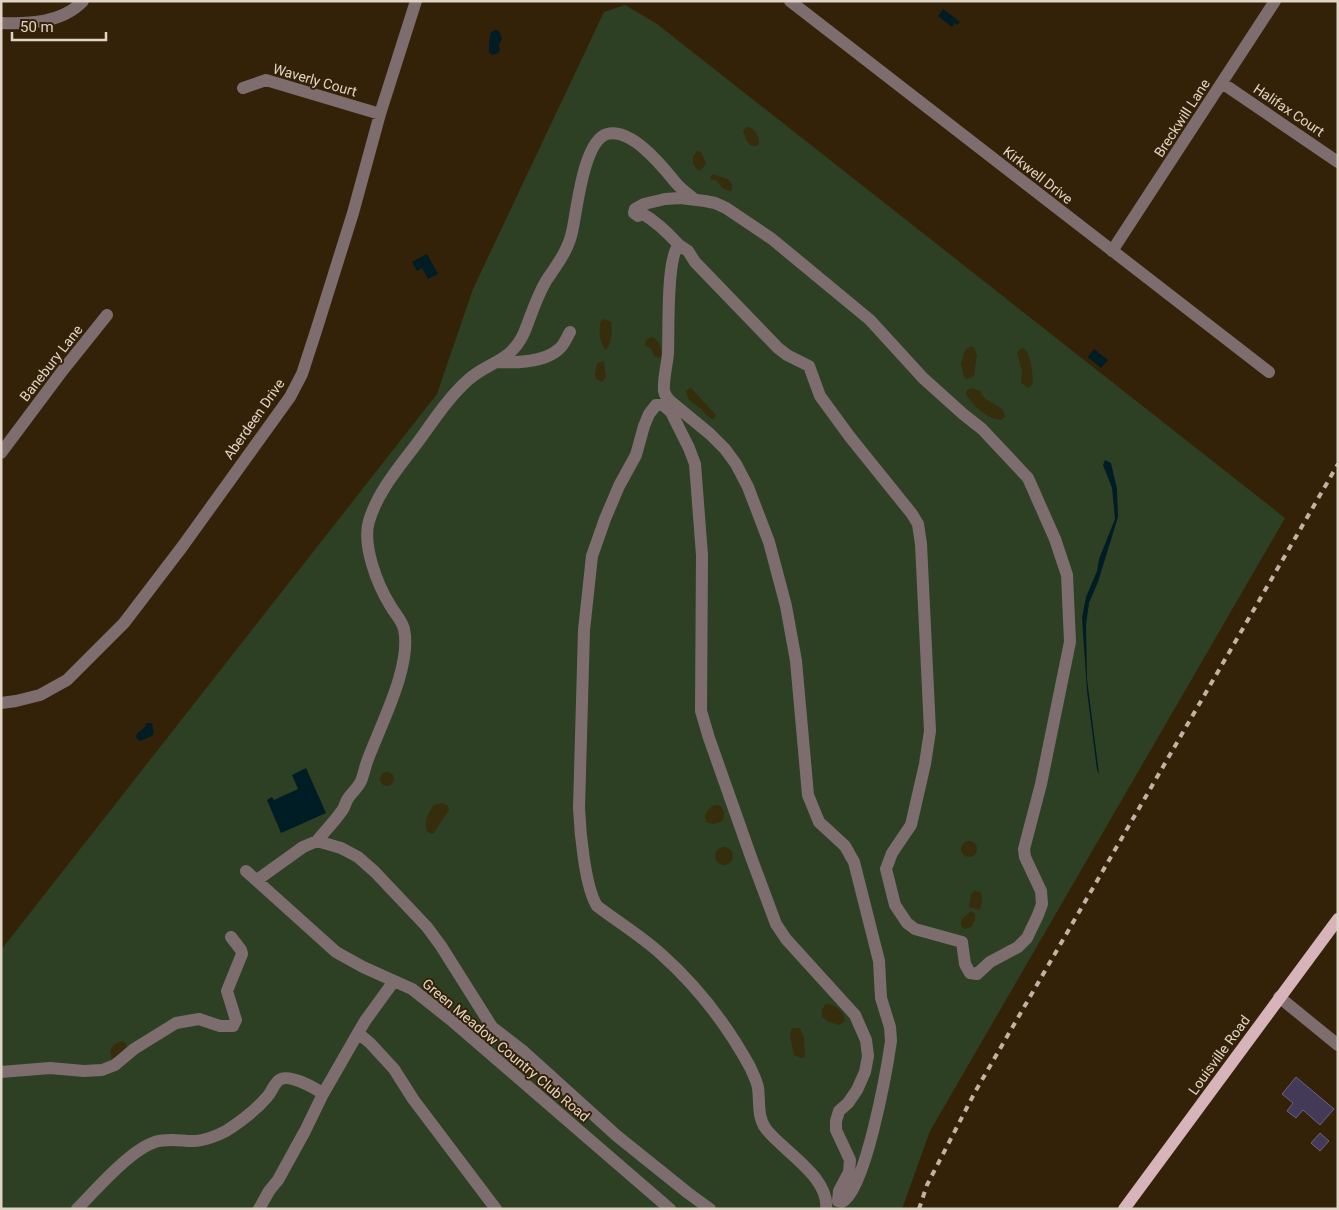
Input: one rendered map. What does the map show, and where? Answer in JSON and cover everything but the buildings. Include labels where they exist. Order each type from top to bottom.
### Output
[{"type":"main road","name":"Louisville Road","points":[[1124,1209],[1338,919]]},
{"type":"street","points":[[1,23],[30,24],[61,16],[83,1]]},
{"type":"street","name":"Aberdeen Drive","points":[[1,703],[40,695],[67,680],[124,623],[182,547],[290,397],[302,374],[316,331],[353,213],[380,114],[416,1]]},
{"type":"street","name":"Kirkwell Drive","points":[[790,1],[1269,372]]},
{"type":"street","name":"Breckwill Lane","points":[[1112,251],[1275,1]]},
{"type":"street","name":"Waverly Court","points":[[242,88],[266,80],[380,114]]},
{"type":"street","name":"Halifax Court","points":[[1222,84],[1338,162]]},
{"type":"street","points":[[257,880],[302,847],[317,841],[342,811],[360,782],[367,760],[384,723],[400,673],[405,648],[404,631],[400,619],[390,605],[380,584],[370,556],[368,524],[375,505],[393,475],[457,391],[480,371],[498,362],[512,351],[521,338],[540,293],[559,263],[572,236],[585,167],[592,146],[605,135],[620,134],[632,140],[646,150],[678,185],[694,199]]},
{"type":"street","points":[[666,199],[694,199],[715,203],[726,208],[772,239],[870,320],[923,378],[982,429],[1028,478],[1055,539],[1068,575],[1070,642],[1041,784],[1024,849],[1025,857],[1041,891],[1042,904],[1027,938],[1018,947],[990,962],[978,974],[970,973],[965,964],[962,942],[915,930],[907,923],[895,905],[887,878],[886,869],[892,853],[911,826],[925,764],[930,731],[921,544],[918,524],[899,496],[850,437],[820,396],[808,366],[778,348],[695,262],[688,251],[679,245],[664,228],[643,214],[638,216],[634,213],[635,209],[644,204],[666,199]]},
{"type":"street","points":[[667,403],[725,449],[736,464],[755,504],[769,542],[779,578],[796,661],[808,795],[820,822],[845,846],[854,862],[880,961],[881,998],[890,1027],[891,1041],[867,1156],[851,1195],[843,1205],[842,1202],[838,1201],[840,1190],[849,1172],[850,1160],[836,1130],[836,1121],[839,1111],[848,1103],[857,1090],[865,1072],[868,1056],[866,1040],[855,1016],[786,939],[776,924],[751,858],[701,711],[702,555],[695,464],[667,403],[664,390],[668,353],[672,266],[674,249],[679,245]]},
{"type":"street","name":"Banebury Lane","points":[[1,453],[63,370],[107,316]]},
{"type":"street","points":[[498,362],[531,362],[553,353],[560,348],[570,332]]},
{"type":"street","points":[[667,403],[656,406],[649,414],[636,455],[604,519],[592,556],[584,630],[579,808],[580,830],[587,870],[593,900],[597,906],[661,954],[700,994],[719,1017],[753,1074],[758,1087],[759,1113],[766,1129],[819,1184],[825,1196],[826,1209]]},
{"type":"street","points":[[317,841],[341,848],[358,857],[375,872],[427,927],[492,1027],[524,1051],[617,1136],[710,1209]]},
{"type":"street","name":"Green Meadow Country Club Road","points":[[246,871],[336,952],[363,967],[412,989],[451,1020],[670,1209]]},
{"type":"street","points":[[1,1072],[50,1068],[84,1071],[102,1070],[115,1065],[134,1049],[176,1023],[199,1019],[220,1026],[233,1026],[236,1020],[227,991],[242,954],[231,937]]},
{"type":"street","points":[[260,1209],[269,1191],[278,1180],[323,1094],[365,1020],[394,981]]},
{"type":"street","points":[[1279,997],[1338,1045]]},
{"type":"street","points":[[358,1033],[394,1069],[413,1099],[496,1209]]},
{"type":"street","points":[[77,1209],[121,1166],[147,1146],[163,1140],[196,1141],[222,1133],[268,1097],[278,1080],[283,1078],[292,1080],[315,1088],[323,1094]]},
{"type":"green space","points":[[625,5],[657,24],[1285,518],[930,1131],[902,1209],[1,1209],[1,950],[437,394],[473,289],[604,12]]},
{"type":"sand","points":[[748,127],[757,134],[758,146],[751,146],[746,140],[743,130]]},
{"type":"sand","points":[[697,151],[701,152],[706,163],[698,171],[693,163],[693,157]]},
{"type":"sand","points":[[712,174],[728,179],[732,184],[732,190],[722,188],[716,180],[710,179]]},
{"type":"sand","points":[[605,319],[611,322],[612,329],[606,350],[602,344],[600,333],[601,321]]},
{"type":"sand","points":[[651,337],[660,344],[662,357],[660,358],[654,356],[651,349],[645,345],[646,340]]},
{"type":"sand","points":[[971,346],[977,355],[974,376],[967,379],[964,377],[961,364],[965,350]]},
{"type":"sand","points":[[1022,348],[1025,349],[1031,365],[1033,383],[1029,388],[1021,383],[1022,371],[1017,352]]},
{"type":"sand","points":[[604,361],[606,377],[602,382],[596,379],[595,375],[597,363]]},
{"type":"sand","points":[[691,388],[716,415],[714,419],[710,418],[689,400],[686,391]]},
{"type":"sand","points":[[971,388],[980,391],[987,400],[1002,409],[1005,417],[1001,420],[996,419],[981,411],[966,394],[967,390]]},
{"type":"sand","points":[[384,772],[390,772],[394,779],[390,786],[384,786],[380,782],[380,776]]},
{"type":"sand","points":[[442,803],[448,806],[449,810],[433,834],[426,830],[426,821],[434,805]]},
{"type":"sand","points":[[714,805],[720,805],[724,812],[723,820],[711,824],[706,822],[705,816]]},
{"type":"sand","points":[[966,841],[972,841],[977,846],[975,855],[966,857],[961,852],[961,846]]},
{"type":"sand","points":[[724,847],[730,850],[733,856],[730,862],[724,865],[718,862],[715,856],[718,850]]},
{"type":"sand","points":[[974,891],[981,892],[980,910],[969,907],[971,894]]},
{"type":"sand","points":[[971,911],[975,914],[975,920],[971,927],[965,929],[961,926],[961,920]]},
{"type":"sand","points":[[826,1004],[833,1005],[839,1009],[845,1021],[839,1025],[829,1022],[822,1017],[822,1009]]},
{"type":"sand","points":[[800,1028],[804,1038],[805,1057],[801,1058],[794,1055],[790,1036],[791,1030]]},
{"type":"sand","points":[[122,1041],[126,1043],[127,1049],[117,1058],[112,1058],[110,1052],[112,1047]]},
{"type":"water","points":[[943,9],[960,22],[957,25],[955,23],[952,27],[938,16]]},
{"type":"water","points":[[499,31],[502,39],[499,44],[500,50],[493,55],[489,53],[489,40],[491,32]]},
{"type":"water","points":[[427,254],[438,274],[428,279],[422,268],[417,271],[412,262]]},
{"type":"water","points":[[1094,349],[1108,360],[1101,368],[1088,357]]},
{"type":"water","points":[[1105,460],[1111,463],[1117,489],[1118,517],[1098,582],[1089,603],[1086,625],[1087,679],[1099,774],[1087,691],[1082,618],[1086,597],[1115,519],[1112,488],[1103,465]]},
{"type":"water","points":[[146,723],[152,723],[154,733],[152,736],[140,741],[136,735],[145,727]]},
{"type":"water","points":[[306,768],[326,813],[281,833],[267,800],[272,797],[274,800],[298,789],[292,775]]},
{"type":"railway","points":[[919,1209],[927,1185],[975,1092],[1338,464]]}]
